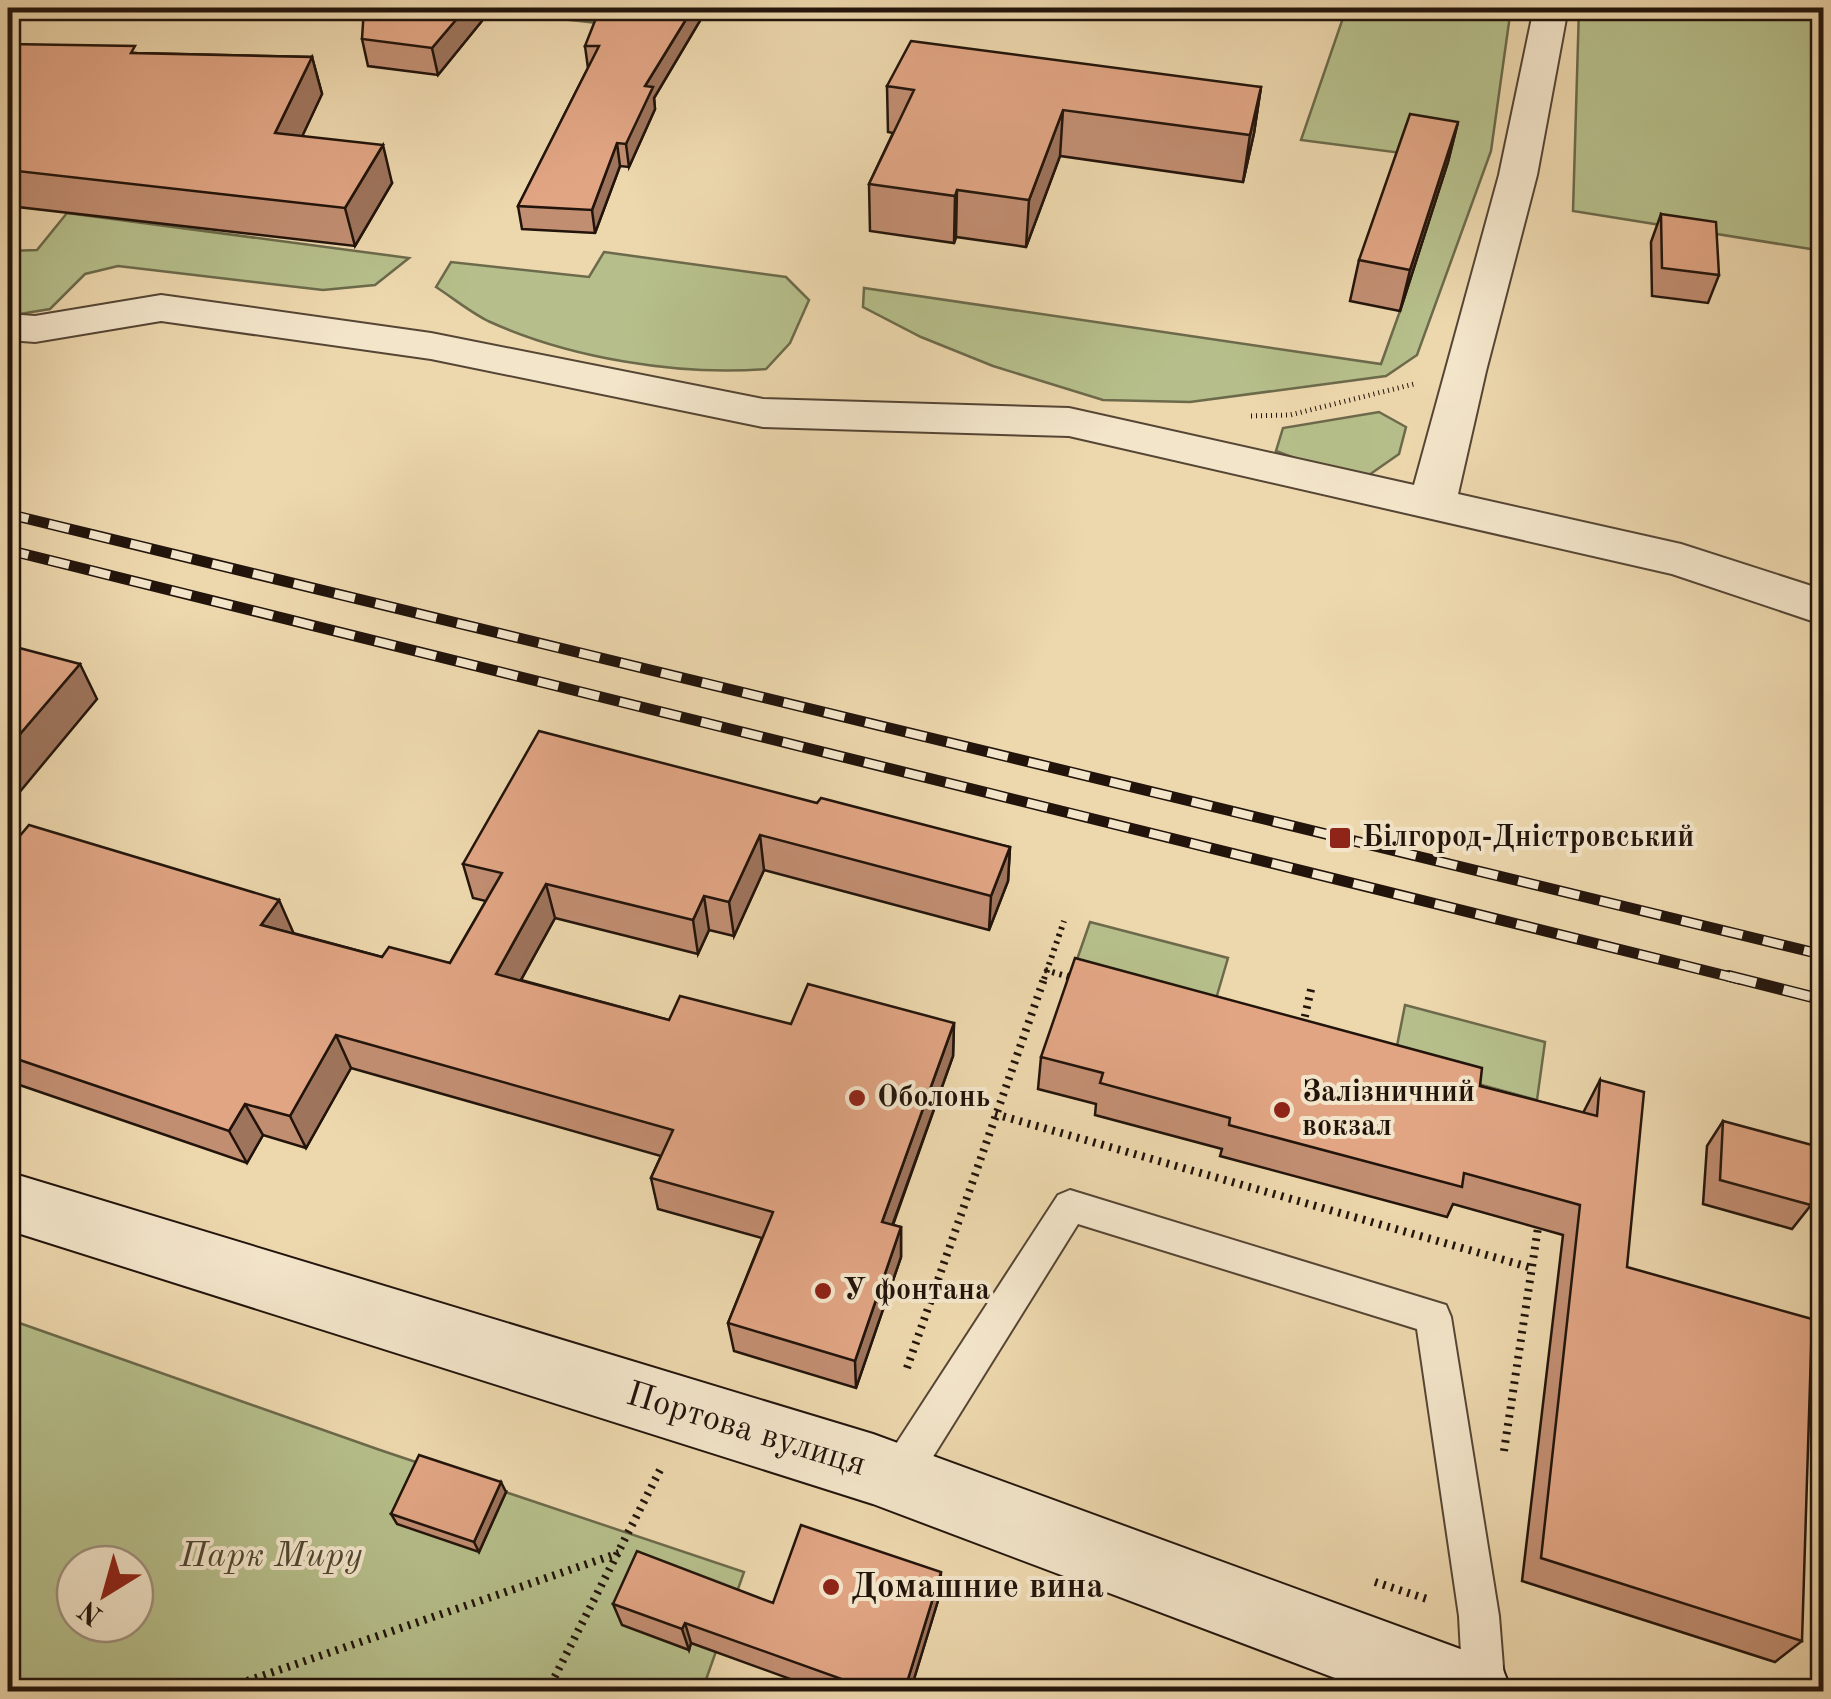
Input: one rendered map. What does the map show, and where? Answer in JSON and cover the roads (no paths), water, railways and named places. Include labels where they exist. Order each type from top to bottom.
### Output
[{"type":"street","points":[[1433,504],[1464,371],[1518,175],[1550,8]]},
{"type":"street","points":[[8,327],[35,329],[161,308],[431,346],[763,413],[1070,422],[1681,560],[1824,608]]},
{"type":"street","name":"Портова вулиця","points":[[8,1201],[897,1478],[1474,1692]]},
{"type":"lane","points":[[897,1478],[1070,1206],[1433,1317],[1478,1616],[1484,1692]]},
{"type":"railway","points":[[8,514],[1824,955]]},
{"type":"railway","points":[[8,550],[1739,979]]},
{"type":"railway","points":[[1729,976],[1824,1000]]},
{"type":"place","name":"Білгород-Дністровський","points":[[1340,838]]},
{"type":"place","name":"Оболонь","points":[[857,1098]]},
{"type":"place","name":"Залізничний вокзал","points":[[1282,1110]]},
{"type":"place","name":"У фонтана","points":[[823,1291]]},
{"type":"place","name":"Домашние вина","points":[[831,1587]]},
{"type":"park label","name":"Парк Миру","points":[[271,1556]]}]
